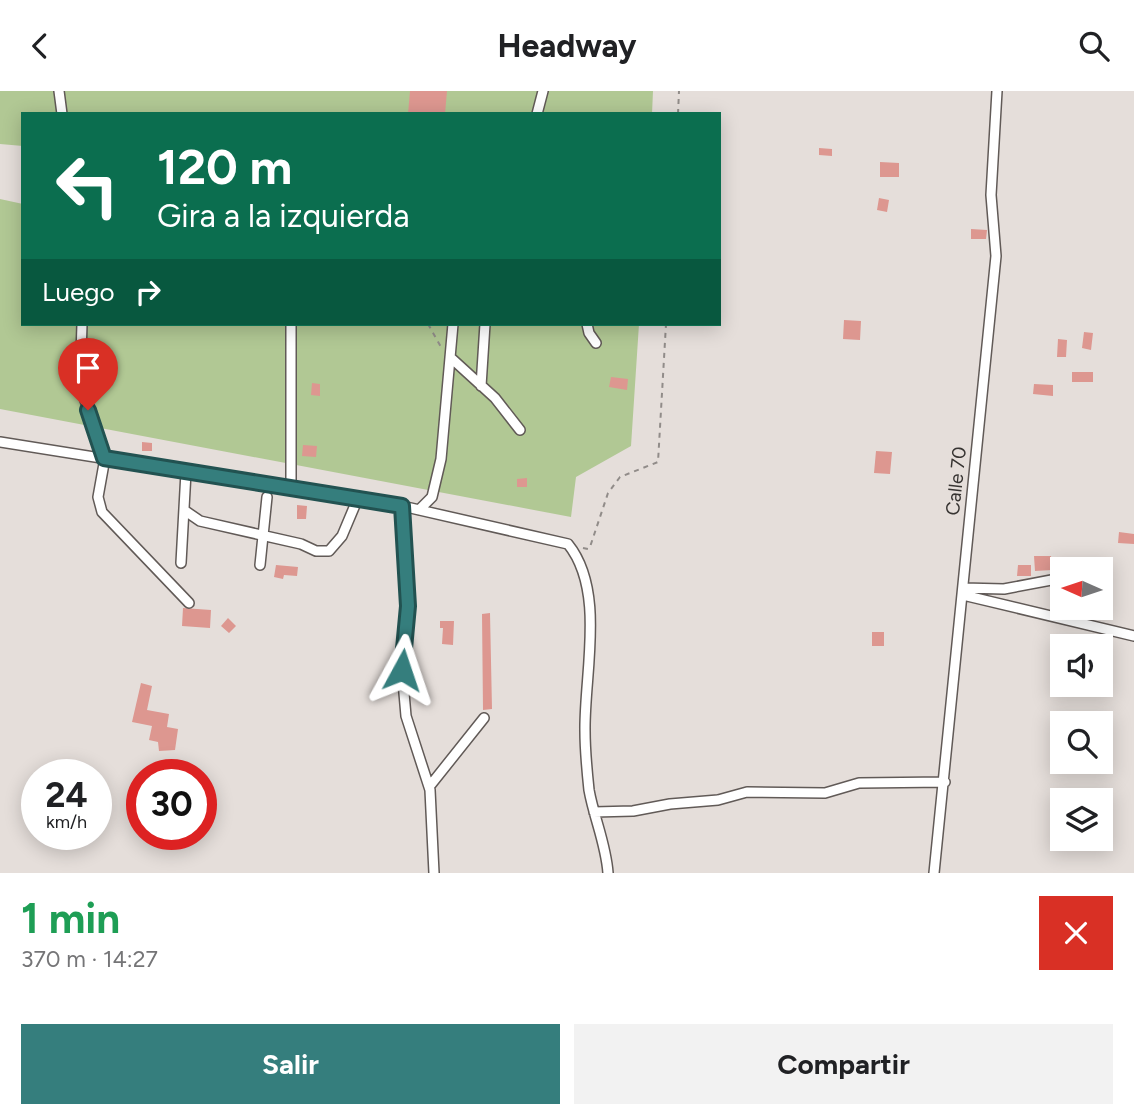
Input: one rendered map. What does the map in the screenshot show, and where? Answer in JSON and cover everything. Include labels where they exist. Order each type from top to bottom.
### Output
[{"type":"street","points":[[59,91],[62,112]]},
{"type":"street","points":[[538,112],[543,91]]},
{"type":"street","name":"Calle 70","points":[[934,873],[996,255],[991,195],[997,91]]},
{"type":"street","points":[[82,326],[80,386],[104,458],[98,497],[102,512],[189,603]]},
{"type":"street","points":[[291,326],[291,487]]},
{"type":"street","points":[[419,510],[432,496],[440,459],[453,326]]},
{"type":"street","points":[[481,386],[485,326]]},
{"type":"street","points":[[587,326],[596,343]]},
{"type":"street","points":[[450,356],[495,398],[520,430]]},
{"type":"street","points":[[0,442],[358,498],[568,544],[578,556],[588,587],[589,657],[585,730],[589,789],[606,851],[608,873]]},
{"type":"street","points":[[181,563],[186,472]]},
{"type":"street","points":[[260,565],[267,497]]},
{"type":"street","points":[[184,510],[200,521],[263,534],[316,551],[328,551],[342,535],[358,498]]},
{"type":"street","points":[[402,506],[408,606],[402,670],[406,716],[429,787],[434,873]]},
{"type":"street","points":[[963,592],[1004,589],[1050,579]]},
{"type":"street","points":[[963,592],[1134,636]]},
{"type":"street","points":[[429,787],[484,718]]},
{"type":"street","points":[[594,812],[633,811],[670,804],[718,800],[747,792],[825,793],[859,783],[944,782]]},
{"type":"path","points":[[678,112],[679,91]]},
{"type":"path","points":[[429,326],[450,356]]},
{"type":"path","points":[[568,544],[588,549],[608,493],[620,477],[658,462],[666,326]]},
{"type":"green space","points":[[0,91],[653,91],[652,112],[21,112],[21,146],[0,144]]},
{"type":"green space","points":[[0,199],[21,204],[21,326],[639,326],[631,446],[576,477],[571,517],[0,409]]},
{"type":"building","points":[[410,91],[447,91],[445,112],[408,112]]},
{"type":"building","points":[[819,148],[832,149],[832,156],[819,155]]},
{"type":"building","points":[[880,162],[899,163],[899,177],[880,177]]},
{"type":"building","points":[[879,198],[889,200],[887,212],[877,210]]},
{"type":"building","points":[[971,229],[987,230],[986,239],[971,239]]},
{"type":"building","points":[[844,320],[861,321],[860,340],[843,339]]},
{"type":"building","points":[[1084,332],[1093,333],[1091,350],[1082,348]]},
{"type":"building","points":[[1058,339],[1067,340],[1066,357],[1057,357]]},
{"type":"building","points":[[1072,372],[1093,372],[1093,382],[1072,382]]},
{"type":"building","points":[[611,377],[628,379],[627,390],[609,387]]},
{"type":"building","points":[[312,383],[320,384],[320,396],[311,395]]},
{"type":"building","points":[[1034,384],[1053,385],[1053,396],[1033,394]]},
{"type":"building","points":[[142,442],[152,443],[152,451],[142,451]]},
{"type":"building","points":[[303,445],[317,446],[316,457],[302,456]]},
{"type":"building","points":[[876,451],[892,452],[890,474],[874,473]]},
{"type":"building","points":[[527,478],[527,487],[517,487],[517,479]]},
{"type":"building","points":[[297,505],[307,506],[306,519],[297,519]]},
{"type":"building","points":[[1119,532],[1134,534],[1134,544],[1118,543]]},
{"type":"building","points":[[1034,556],[1051,556],[1050,570],[1035,571]]},
{"type":"building","points":[[276,565],[298,567],[297,576],[284,575],[283,579],[274,577]]},
{"type":"building","points":[[1018,565],[1031,565],[1031,576],[1017,576]]},
{"type":"building","points":[[183,608],[211,610],[210,628],[182,626]]},
{"type":"building","points":[[490,613],[492,709],[483,710],[482,614]]},
{"type":"building","points":[[228,618],[236,626],[229,633],[221,626]]},
{"type":"building","points":[[440,621],[454,621],[453,645],[442,644],[443,628],[440,628]]},
{"type":"building","points":[[872,632],[884,632],[884,646],[872,646]]},
{"type":"building","points":[[141,683],[152,686],[147,710],[169,714],[167,727],[178,729],[175,750],[159,751],[158,742],[149,740],[152,726],[132,722]]},
{"type":"route","points":[[88,410],[104,458],[402,506],[408,606],[402,670]]}]
